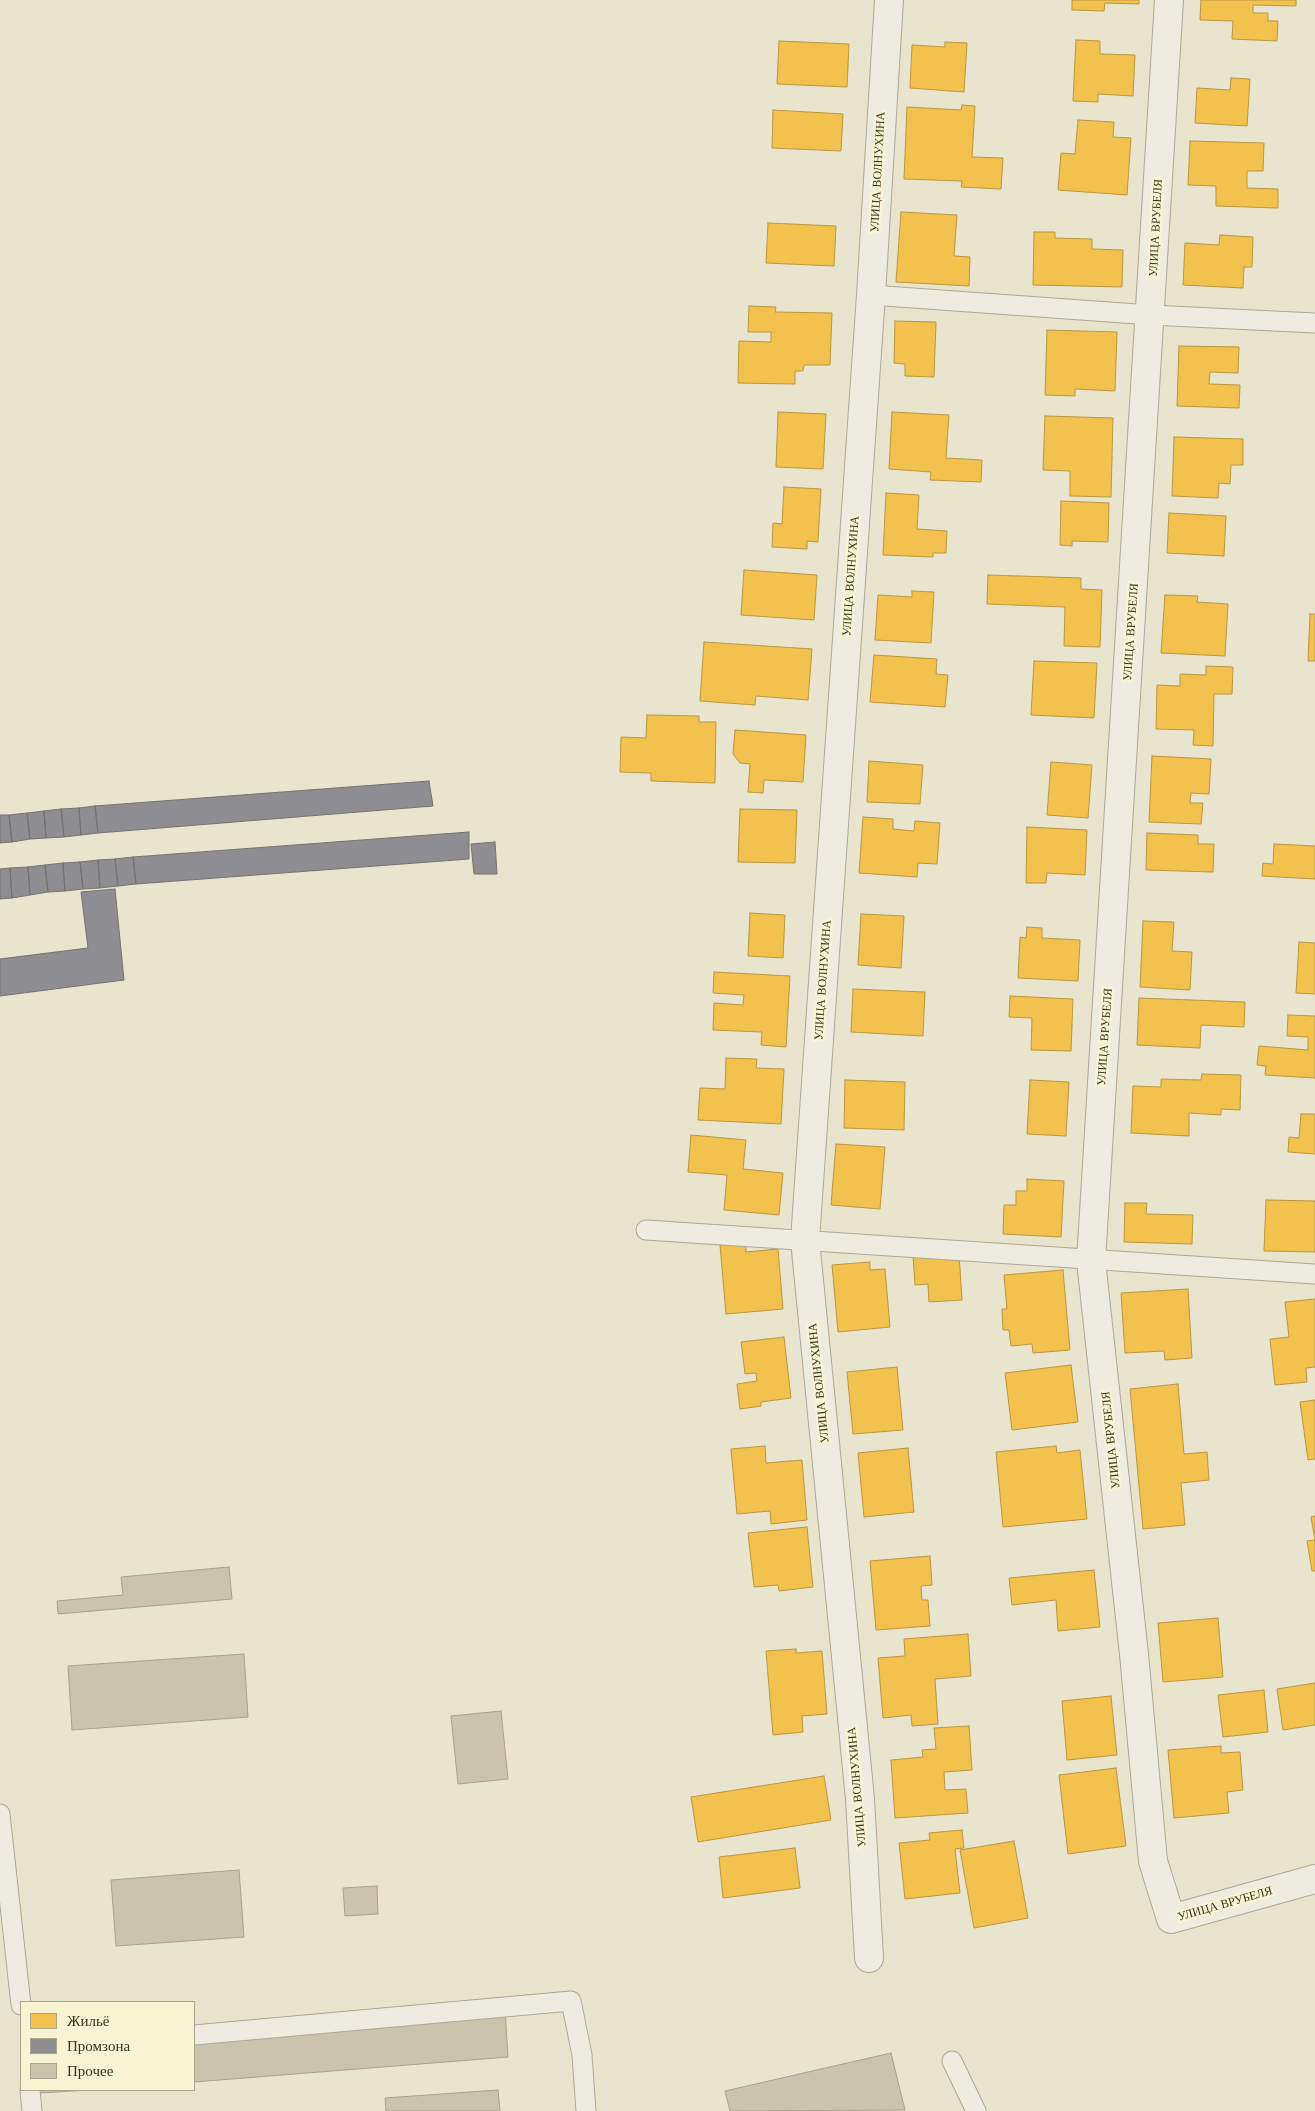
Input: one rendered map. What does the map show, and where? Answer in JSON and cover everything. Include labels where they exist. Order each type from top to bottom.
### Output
[{"type":"street","name":"УЛИЦА ВОЛНУХИНА","points":[[869,1958],[860,1799],[805,1240],[871,294],[889,0]]},
{"type":"street","name":"УЛИЦА ВРУБЕЛЯ","points":[[1169,0],[1091,1260],[1134,1654],[1153,1861],[1171,1919],[1315,1879]]},
{"type":"lane","points":[[871,294],[1151,315],[1315,323]]},
{"type":"lane","points":[[646,1230],[1315,1274]]},
{"type":"lane","points":[[0,1814],[21,2001]]},
{"type":"lane","points":[[195,2034],[571,2001],[582,2055],[586,2111]]},
{"type":"lane","points":[[952,2061],[976,2111]]},
{"type":"lane","points":[[30,2091],[32,2111]]},
{"type":"building: Жильё","points":[[1072,0],[1139,0],[1139,4],[1105,3],[1104,11],[1072,10]]},
{"type":"building: Жильё","points":[[1201,0],[1296,0],[1296,6],[1253,5],[1253,13],[1268,13],[1268,21],[1278,21],[1277,41],[1232,39],[1233,21],[1200,20]]},
{"type":"building: Жильё","points":[[1076,40],[1100,41],[1100,54],[1135,55],[1133,96],[1098,94],[1098,102],[1073,101]]},
{"type":"building: Жильё","points":[[779,41],[849,44],[847,87],[777,84]]},
{"type":"building: Жильё","points":[[945,42],[967,43],[964,92],[910,88],[912,45],[945,47]]},
{"type":"building: Жильё","points":[[1231,78],[1250,79],[1247,126],[1195,123],[1197,88],[1230,90]]},
{"type":"building: Жильё","points":[[962,105],[975,106],[972,157],[1003,158],[1001,189],[961,187],[962,181],[904,179],[907,107],[961,110]]},
{"type":"building: Жильё","points":[[773,110],[843,114],[841,151],[772,148]]},
{"type":"building: Жильё","points":[[1078,120],[1114,122],[1113,137],[1131,138],[1127,195],[1058,190],[1061,153],[1075,154]]},
{"type":"building: Жильё","points":[[1190,141],[1264,143],[1263,171],[1247,171],[1247,188],[1278,189],[1278,208],[1216,206],[1216,186],[1188,185]]},
{"type":"building: Жильё","points":[[901,212],[957,215],[954,256],[970,257],[969,286],[896,282]]},
{"type":"building: Жильё","points":[[768,223],[836,226],[834,266],[766,263]]},
{"type":"building: Жильё","points":[[1034,232],[1055,232],[1055,238],[1092,239],[1092,249],[1123,250],[1122,287],[1033,285]]},
{"type":"building: Жильё","points":[[1220,235],[1253,237],[1252,267],[1244,267],[1243,288],[1183,285],[1185,243],[1219,245]]},
{"type":"building: Жильё","points":[[749,306],[776,307],[775,312],[832,313],[830,365],[804,365],[803,371],[795,371],[795,384],[738,383],[739,341],[771,342],[771,332],[748,332]]},
{"type":"building: Жильё","points":[[895,321],[936,322],[934,377],[905,376],[905,364],[894,363]]},
{"type":"building: Жильё","points":[[1047,330],[1117,332],[1115,391],[1075,389],[1075,396],[1045,395]]},
{"type":"building: Жильё","points":[[1179,346],[1239,347],[1238,373],[1210,372],[1209,384],[1240,385],[1239,408],[1177,406]]},
{"type":"building: Жильё","points":[[778,412],[826,414],[823,469],[776,467]]},
{"type":"building: Жильё","points":[[892,412],[949,415],[946,458],[982,460],[981,482],[930,480],[931,472],[889,469]]},
{"type":"building: Жильё","points":[[1045,416],[1113,418],[1111,497],[1070,496],[1070,471],[1043,470]]},
{"type":"building: Жильё","points":[[1174,437],[1243,439],[1243,465],[1231,465],[1230,484],[1219,483],[1218,498],[1172,496]]},
{"type":"building: Жильё","points":[[784,487],[821,489],[818,542],[807,541],[807,549],[772,547],[773,523],[782,524]]},
{"type":"building: Жильё","points":[[886,493],[919,495],[917,529],[947,531],[946,553],[933,553],[933,557],[883,555]]},
{"type":"building: Жильё","points":[[1061,501],[1109,503],[1108,542],[1072,541],[1072,546],[1060,545]]},
{"type":"building: Жильё","points":[[1169,513],[1226,516],[1224,556],[1167,553]]},
{"type":"building: Жильё","points":[[744,570],[817,575],[814,620],[741,615]]},
{"type":"building: Жильё","points":[[988,575],[1081,578],[1081,589],[1102,590],[1100,647],[1064,646],[1065,607],[987,604]]},
{"type":"building: Жильё","points":[[912,591],[934,592],[931,643],[875,640],[878,595],[912,597]]},
{"type":"building: Жильё","points":[[1165,595],[1198,596],[1197,602],[1228,604],[1225,656],[1161,653]]},
{"type":"building: Жильё","points":[[1310,614],[1315,614],[1315,661],[1308,661]]},
{"type":"building: Жильё","points":[[704,642],[812,649],[808,700],[756,696],[755,705],[700,701]]},
{"type":"building: Жильё","points":[[874,655],[937,659],[936,674],[948,675],[945,707],[870,702]]},
{"type":"building: Жильё","points":[[1034,661],[1097,663],[1094,718],[1031,715]]},
{"type":"building: Жильё","points":[[1206,666],[1233,667],[1232,694],[1214,694],[1213,746],[1193,745],[1194,730],[1156,729],[1157,685],[1180,686],[1180,674],[1206,675]]},
{"type":"building: Жильё","points":[[647,715],[699,716],[699,722],[716,722],[715,783],[651,781],[651,773],[620,772],[621,737],[646,738]]},
{"type":"building: Жильё","points":[[735,730],[806,735],[803,782],[764,780],[763,793],[748,792],[750,764],[740,763],[733,754]]},
{"type":"building: Жильё","points":[[1152,756],[1211,759],[1209,794],[1191,793],[1190,803],[1203,803],[1201,824],[1149,822]]},
{"type":"building: Жильё","points":[[869,761],[923,765],[920,804],[867,802]]},
{"type":"building: Жильё","points":[[1051,762],[1092,765],[1088,818],[1047,815]]},
{"type":"building: Жильё","points":[[740,809],[797,810],[795,863],[738,862]]},
{"type":"building: Жильё","points":[[863,817],[893,819],[893,829],[914,831],[915,821],[940,823],[937,864],[918,863],[917,877],[859,873]]},
{"type":"building: Жильё","points":[[1027,827],[1087,830],[1085,875],[1047,873],[1046,883],[1026,883]]},
{"type":"building: Жильё","points":[[1147,833],[1198,835],[1198,844],[1214,844],[1213,872],[1146,870]]},
{"type":"building: Жильё","points":[[1274,844],[1315,846],[1315,879],[1262,876],[1263,863],[1273,864]]},
{"type":"building: Жильё","points":[[750,913],[785,915],[783,958],[748,956]]},
{"type":"building: Жильё","points":[[861,914],[904,916],[901,968],[858,965]]},
{"type":"building: Жильё","points":[[1143,921],[1174,922],[1172,951],[1192,952],[1190,990],[1140,987]]},
{"type":"building: Жильё","points":[[1027,927],[1042,928],[1042,938],[1080,940],[1078,981],[1018,978],[1020,937],[1026,938]]},
{"type":"building: Жильё","points":[[1299,942],[1315,943],[1315,994],[1296,993]]},
{"type":"building: Жильё","points":[[714,972],[790,976],[786,1047],[761,1045],[762,1032],[713,1030],[714,1003],[743,1005],[744,995],[713,993]]},
{"type":"building: Жильё","points":[[853,989],[925,992],[923,1036],[851,1032]]},
{"type":"building: Жильё","points":[[1010,996],[1073,999],[1071,1051],[1031,1050],[1032,1018],[1009,1017]]},
{"type":"building: Жильё","points":[[1139,998],[1245,1002],[1244,1027],[1201,1025],[1200,1048],[1137,1045]]},
{"type":"building: Жильё","points":[[1288,1015],[1315,1016],[1315,1078],[1265,1075],[1266,1066],[1257,1065],[1259,1046],[1308,1050],[1308,1037],[1287,1036]]},
{"type":"building: Жильё","points":[[726,1058],[757,1059],[756,1068],[784,1069],[781,1124],[698,1120],[700,1088],[725,1089]]},
{"type":"building: Жильё","points":[[1202,1074],[1241,1075],[1240,1110],[1221,1109],[1221,1115],[1189,1113],[1189,1136],[1131,1133],[1133,1086],[1161,1087],[1161,1079],[1201,1080]]},
{"type":"building: Жильё","points":[[845,1080],[905,1082],[904,1130],[844,1128]]},
{"type":"building: Жильё","points":[[1030,1080],[1069,1082],[1066,1136],[1027,1134]]},
{"type":"building: Жильё","points":[[1301,1114],[1315,1114],[1315,1154],[1288,1152],[1289,1137],[1299,1138]]},
{"type":"building: Жильё","points":[[691,1135],[746,1140],[743,1169],[783,1173],[779,1215],[724,1210],[727,1175],[688,1172]]},
{"type":"building: Жильё","points":[[836,1144],[885,1147],[880,1209],[831,1205]]},
{"type":"building: Жильё","points":[[1027,1179],[1064,1181],[1061,1237],[1003,1234],[1004,1205],[1016,1205],[1016,1191],[1027,1191]]},
{"type":"building: Жильё","points":[[1266,1200],[1315,1201],[1315,1252],[1264,1251]]},
{"type":"building: Жильё","points":[[1125,1203],[1147,1203],[1146,1214],[1193,1215],[1192,1244],[1124,1242]]},
{"type":"building: Жильё","points":[[746,1243],[746,1252],[778,1249],[783,1309],[726,1314],[720,1245]]},
{"type":"building: Жильё","points":[[959,1254],[962,1300],[929,1302],[928,1284],[915,1285],[913,1256]]},
{"type":"building: Жильё","points":[[870,1262],[870,1270],[885,1269],[890,1327],[838,1332],[832,1265]]},
{"type":"building: Жильё","points":[[1063,1270],[1070,1350],[1033,1353],[1032,1344],[1011,1346],[1009,1330],[1003,1330],[1002,1309],[1007,1309],[1004,1275]]},
{"type":"building: Жильё","points":[[1188,1289],[1192,1358],[1165,1360],[1164,1351],[1125,1353],[1121,1293]]},
{"type":"building: Жильё","points":[[1315,1299],[1315,1367],[1306,1368],[1307,1382],[1275,1385],[1270,1339],[1289,1337],[1285,1302]]},
{"type":"building: Жильё","points":[[784,1337],[791,1398],[761,1402],[761,1406],[740,1409],[737,1384],[757,1381],[756,1373],[745,1374],[741,1342]]},
{"type":"building: Жильё","points":[[1071,1365],[1078,1422],[1012,1430],[1005,1373]]},
{"type":"building: Жильё","points":[[897,1367],[903,1430],[853,1434],[847,1372]]},
{"type":"building: Жильё","points":[[1178,1384],[1184,1454],[1207,1452],[1209,1480],[1181,1483],[1185,1525],[1143,1529],[1130,1389]]},
{"type":"building: Жильё","points":[[1315,1400],[1315,1459],[1308,1460],[1300,1402]]},
{"type":"building: Жильё","points":[[765,1446],[766,1463],[802,1460],[807,1520],[771,1524],[770,1511],[737,1514],[731,1449]]},
{"type":"building: Жильё","points":[[1056,1446],[1057,1453],[1080,1450],[1087,1519],[1003,1527],[996,1452]]},
{"type":"building: Жильё","points":[[908,1448],[914,1512],[864,1517],[858,1453]]},
{"type":"building: Жильё","points":[[1315,1516],[1315,1540],[1311,1517]]},
{"type":"building: Жильё","points":[[807,1527],[813,1587],[779,1591],[778,1585],[754,1587],[748,1533]]},
{"type":"building: Жильё","points":[[1315,1540],[1315,1571],[1312,1571],[1307,1541]]},
{"type":"building: Жильё","points":[[930,1556],[932,1585],[921,1586],[922,1600],[928,1600],[930,1626],[876,1630],[870,1561]]},
{"type":"building: Жильё","points":[[1094,1570],[1100,1627],[1058,1631],[1056,1600],[1012,1605],[1009,1578]]},
{"type":"building: Жильё","points":[[1218,1618],[1223,1677],[1163,1682],[1158,1623]]},
{"type":"building: Жильё","points":[[968,1634],[971,1676],[935,1679],[938,1724],[912,1726],[911,1715],[883,1718],[878,1658],[905,1656],[904,1639]]},
{"type":"building: Жильё","points":[[796,1649],[796,1653],[822,1651],[827,1714],[802,1716],[803,1732],[773,1735],[766,1651]]},
{"type":"building: Жильё","points":[[1315,1683],[1315,1725],[1283,1730],[1277,1689]]},
{"type":"building: Жильё","points":[[1264,1690],[1268,1732],[1223,1737],[1218,1695]]},
{"type":"building: Жильё","points":[[1111,1696],[1117,1755],[1067,1760],[1062,1701]]},
{"type":"building: Жильё","points":[[969,1726],[972,1770],[944,1772],[945,1790],[966,1789],[968,1813],[895,1818],[891,1760],[923,1757],[922,1750],[936,1749],[934,1728]]},
{"type":"building: Жильё","points":[[1221,1746],[1221,1753],[1240,1752],[1243,1790],[1227,1792],[1229,1813],[1174,1818],[1168,1750]]},
{"type":"building: Жильё","points":[[1116,1768],[1126,1846],[1068,1854],[1059,1775]]},
{"type":"building: Жильё","points":[[824,1776],[831,1820],[698,1842],[691,1797]]},
{"type":"building: Жильё","points":[[962,1830],[964,1848],[955,1849],[960,1893],[905,1899],[899,1843],[930,1840],[929,1833]]},
{"type":"building: Жильё","points":[[1014,1841],[1028,1918],[974,1928],[960,1850]]},
{"type":"building: Жильё","points":[[795,1848],[800,1888],[723,1898],[719,1857]]},
{"type":"building: Промзона","points":[[429,781],[433,806],[98,833],[95,806]]},
{"type":"building: Промзона","points":[[95,806],[98,833],[81,835],[79,808]]},
{"type":"building: Промзона","points":[[79,808],[81,835],[64,837],[61,809]]},
{"type":"building: Промзона","points":[[61,809],[64,837],[46,838],[44,811]]},
{"type":"building: Промзона","points":[[44,811],[46,838],[30,839],[27,813]]},
{"type":"building: Промзона","points":[[27,813],[30,839],[12,842],[9,815]]},
{"type":"building: Промзона","points":[[0,815],[9,815],[12,842],[0,843]]},
{"type":"building: Промзона","points":[[469,832],[469,859],[136,884],[133,857]]},
{"type":"building: Промзона","points":[[495,842],[497,874],[474,874],[471,844]]},
{"type":"building: Промзона","points":[[133,857],[136,884],[118,886],[115,859]]},
{"type":"building: Промзона","points":[[115,859],[118,886],[100,888],[98,860]]},
{"type":"building: Промзона","points":[[98,860],[100,888],[83,889],[80,862]]},
{"type":"building: Промзона","points":[[80,862],[83,889],[65,891],[63,863]]},
{"type":"building: Промзона","points":[[63,863],[65,891],[48,892],[45,865]]},
{"type":"building: Промзона","points":[[45,865],[48,892],[30,895],[28,867]]},
{"type":"building: Промзона","points":[[28,867],[30,895],[12,898],[10,868]]},
{"type":"building: Промзона","points":[[10,868],[12,898],[0,899],[0,869]]},
{"type":"building: Промзона","points":[[115,889],[124,980],[0,996],[0,959],[88,948],[81,892]]},
{"type":"building: Прочее","points":[[229,1567],[232,1599],[58,1614],[57,1601],[123,1595],[121,1577]]},
{"type":"building: Прочее","points":[[244,1654],[248,1717],[72,1730],[68,1666]]},
{"type":"building: Прочее","points":[[501,1711],[508,1779],[458,1784],[451,1716]]},
{"type":"building: Прочее","points":[[239,1870],[244,1937],[116,1946],[111,1880]]},
{"type":"building: Прочее","points":[[377,1886],[378,1914],[345,1916],[343,1888]]},
{"type":"building: Прочее","points":[[505,2010],[508,2057],[195,2082],[195,2034]]},
{"type":"building: Прочее","points":[[891,2053],[905,2110],[730,2111],[725,2091]]},
{"type":"building: Прочее","points":[[498,2090],[500,2111],[386,2111],[385,2098]]},
{"type":"building: Прочее","points":[[41,2091],[73,2091],[41,2093]]}]
